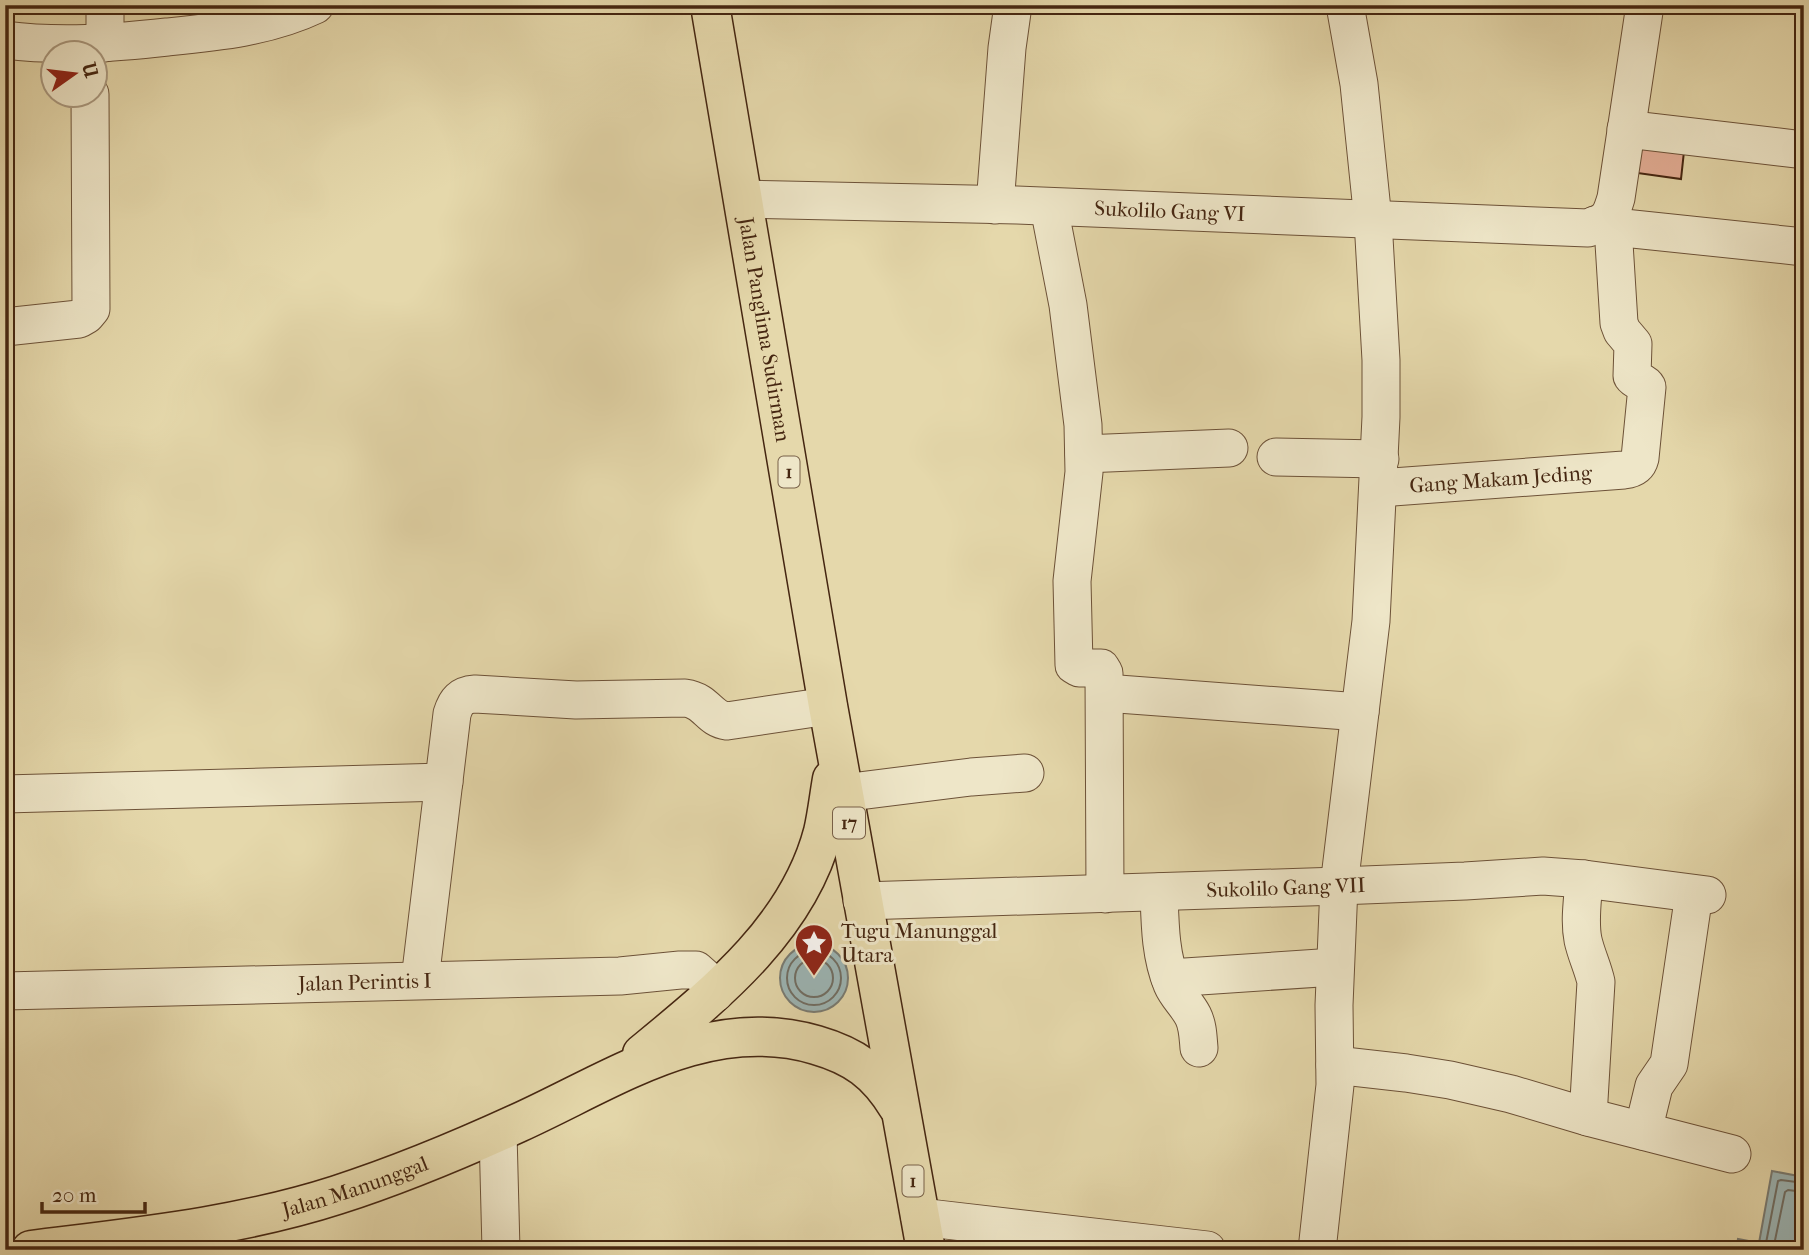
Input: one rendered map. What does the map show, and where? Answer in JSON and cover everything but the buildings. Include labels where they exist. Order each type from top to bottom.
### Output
[{"type":"highway","name":"Jalan Panglima Sudirman","points":[[710,5],[862,901]]},
{"type":"highway","name":"Jalan Manunggal","points":[[618,1073],[715,993],[752,954],[791,904],[803,884],[822,832],[835,745]]},
{"type":"highway","name":"1","points":[[862,901],[923,1233]]},
{"type":"highway","name":"Jalan Manunggal","points":[[31,1250],[228,1222],[296,1207],[384,1179],[498,1133],[555,1107],[618,1073],[712,1041],[745,1036],[789,1038],[837,1051],[852,1058],[878,1079],[901,1111]]},
{"type":"street","points":[[97,38],[105,5]]},
{"type":"street","points":[[108,44],[235,29],[285,17],[315,5]]},
{"type":"street","points":[[995,205],[1007,48],[1013,5]]},
{"type":"street","points":[[1317,1250],[1332,1120],[1339,887],[1371,621],[1379,473],[1381,360],[1373,219],[1359,84],[1345,5]]},
{"type":"street","points":[[1604,226],[1616,198],[1645,5]]},
{"type":"street","points":[[5,40],[38,43]]},
{"type":"street","points":[[5,327],[79,319],[91,309],[90,108]]},
{"type":"street","points":[[1626,129],[1804,150]]},
{"type":"street","name":"Sukolilo Gang VI","points":[[743,199],[995,205],[1574,228],[1604,226],[1804,247]]},
{"type":"street","points":[[1049,207],[1075,352],[1084,454],[1082,498],[1072,581],[1074,662],[1075,667],[1079,668],[1103,669],[1105,693],[1105,894]]},
{"type":"street","name":"Gang Makam Jeding","points":[[1276,457],[1379,473],[1632,468],[1639,461],[1648,391],[1645,383],[1636,381],[1632,376],[1633,344],[1619,323],[1604,226]]},
{"type":"street","points":[[1084,454],[1229,448]]},
{"type":"street","points":[[1105,693],[1360,712]]},
{"type":"street","points":[[420,981],[452,714],[457,701],[467,695],[486,694],[576,700],[685,698],[699,702],[719,720],[727,721],[828,706]]},
{"type":"street","points":[[843,793],[1025,773]]},
{"type":"street","points":[[5,794],[444,782]]},
{"type":"street","name":"Sukolilo Gang VII","points":[[862,901],[1339,887],[1543,876],[1701,894],[1669,1064],[1654,1086],[1643,1131]]},
{"type":"street","points":[[1584,879],[1583,942],[1596,982],[1588,1117]]},
{"type":"street","points":[[1159,892],[1161,939],[1170,978],[1176,992],[1193,1015],[1199,1048]]},
{"type":"street","points":[[1170,978],[1335,967]]},
{"type":"street","name":"Jalan Perintis I","points":[[5,991],[620,976],[689,970],[701,973],[715,993]]},
{"type":"street","points":[[1335,1065],[1450,1080],[1732,1154]]},
{"type":"street","points":[[498,1133],[501,1250]]},
{"type":"street","points":[[923,1233],[1207,1250]]},
{"type":"green space","points":[[960,1234],[1090,1250],[963,1250]]},
{"type":"water","points":[[807,944],[821,944],[833,949],[843,959],[848,978],[843,997],[833,1007],[821,1012],[807,1012],[795,1007],[785,997],[780,985],[780,971],[785,959],[795,949]]},
{"type":"water","points":[[1772,1171],[1804,1177],[1804,1250],[1736,1250],[1738,1239],[1759,1243]]},
{"type":"place","name":"Tugu Manunggal Utara","points":[[814,977]]}]
